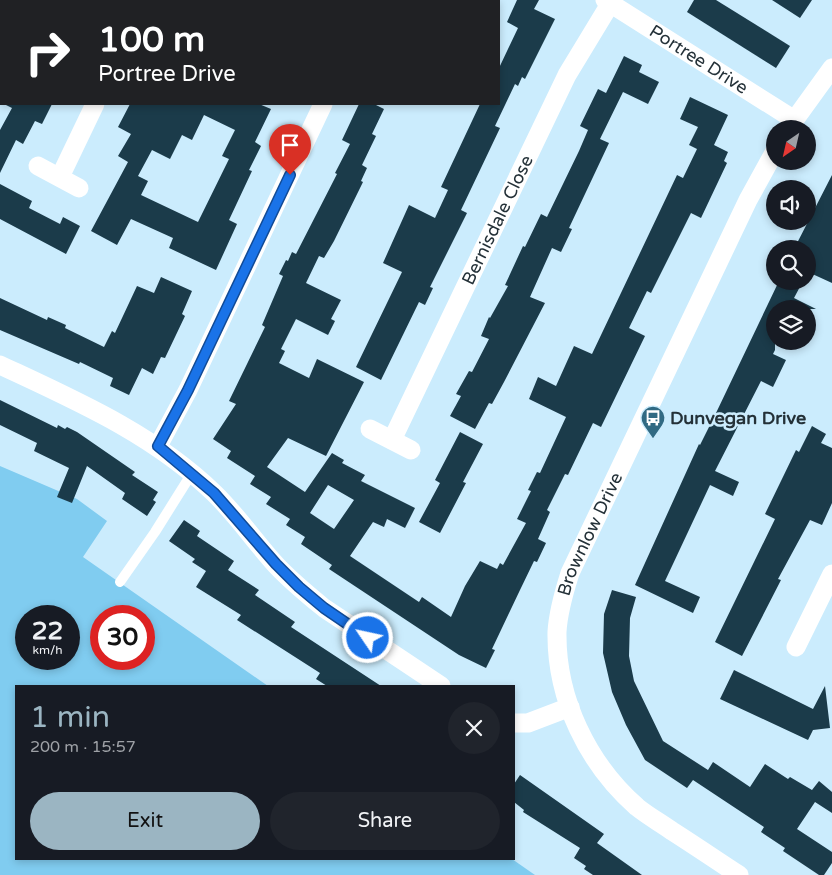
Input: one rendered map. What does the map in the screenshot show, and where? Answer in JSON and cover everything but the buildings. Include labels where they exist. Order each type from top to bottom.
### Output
[{"type":"street","name":"Portree Drive","points":[[608,2],[785,120]]},
{"type":"street","name":"Bernisdale Close","points":[[392,440],[567,75],[608,2]]},
{"type":"street","points":[[794,120],[832,68]]},
{"type":"street","points":[[60,178],[95,105]]},
{"type":"street","points":[[158,446],[188,390],[324,105]]},
{"type":"street","points":[[38,166],[79,188]]},
{"type":"street","name":"Brownlow Drive","points":[[739,875],[639,809],[615,787],[587,746],[570,707],[562,684],[557,632],[561,604],[570,573],[748,200],[766,167]]},
{"type":"street","points":[[0,365],[103,414],[158,446],[192,473],[231,510],[276,564],[307,594],[324,608],[440,685]]},
{"type":"street","points":[[370,429],[411,450]]},
{"type":"street","points":[[796,647],[832,574]]},
{"type":"street","points":[[515,723],[528,723],[570,707]]},
{"type":"lane","points":[[120,582],[155,532],[192,473]]},
{"type":"shaded area","points":[[0,466],[77,499],[107,521],[83,557],[152,605],[90,605],[90,670],[155,670],[155,607],[267,685],[15,685],[15,860],[513,860],[535,875],[0,875]]},
{"type":"place","name":"Dunvegan Drive","points":[[653,439]]},
{"type":"route","points":[[290,175],[188,390],[158,446],[192,473],[231,510],[276,564],[299,587],[324,608],[368,638]]}]
